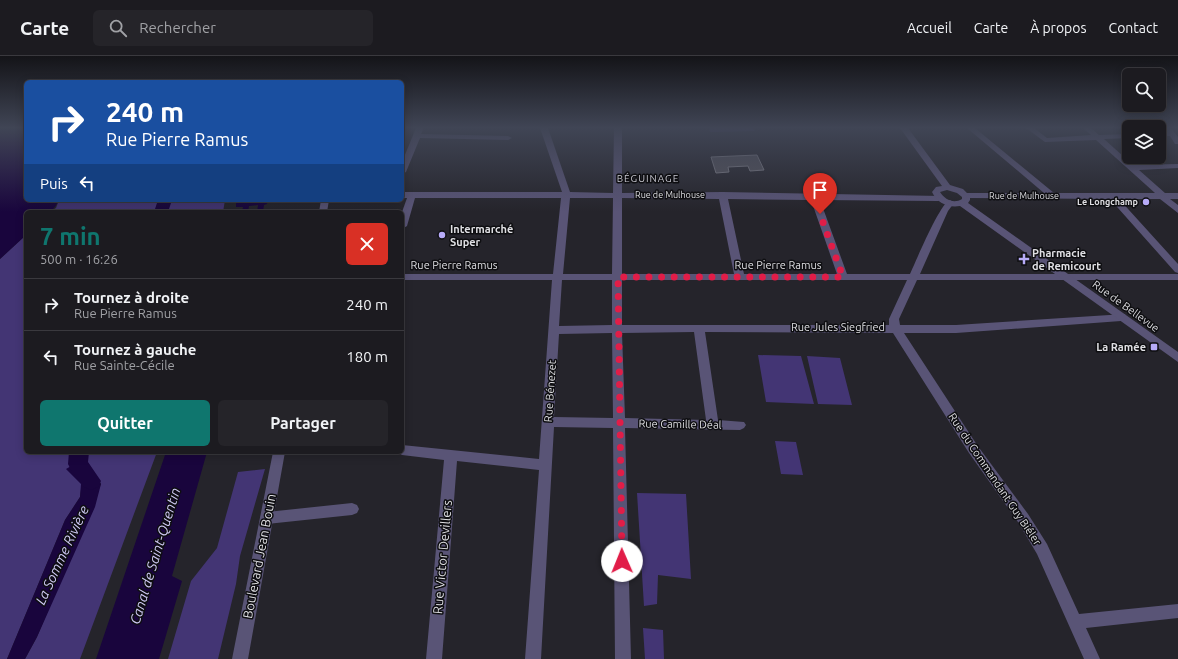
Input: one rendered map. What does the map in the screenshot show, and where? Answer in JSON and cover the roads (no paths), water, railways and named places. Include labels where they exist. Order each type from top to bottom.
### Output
[{"type":"street","points":[[404,167],[408,156]]},
{"type":"street","name":"Rue Bénezet","points":[[533,659],[557,277],[566,191],[554,156]]},
{"type":"street","points":[[618,156],[617,329],[620,423],[623,659]]},
{"type":"street","points":[[895,327],[894,319],[944,210],[950,203],[938,198],[937,190],[947,187],[925,156]]},
{"type":"street","points":[[1005,156],[1052,196]]},
{"type":"street","points":[[1118,156],[1178,210]]},
{"type":"street","points":[[1131,168],[1178,166]]},
{"type":"street","name":"Rue de Bellevue","points":[[947,187],[956,189],[964,200],[1066,278],[1178,358]]},
{"type":"street","name":"Rue de Mulhouse","points":[[404,195],[723,195],[938,198]]},
{"type":"street","points":[[404,220],[412,195]]},
{"type":"street","points":[[723,195],[740,277]]},
{"type":"street","points":[[814,196],[843,277]]},
{"type":"street","name":"Rue de Mulhouse","points":[[950,203],[964,200],[1052,196],[1178,196]]},
{"type":"street","points":[[1111,196],[1178,270]]},
{"type":"street","name":"Rue Pierre Ramus","points":[[404,277],[1178,277]]},
{"type":"street","name":"Rue Jules Siegfried","points":[[554,330],[895,327],[963,328],[1121,317]]},
{"type":"street","name":"Rue du Commandant Guy Biéler","points":[[895,327],[973,449],[1027,524],[1042,549],[1092,659]]},
{"type":"street","points":[[699,328],[713,424]]},
{"type":"street","name":"Rue Camille Déal","points":[[548,422],[740,425]]},
{"type":"street","points":[[404,450],[544,465]]},
{"type":"street","name":"Boulevard Jean Bouin","points":[[240,659],[279,454]]},
{"type":"street","name":"Rue Victor Devillers","points":[[434,659],[450,455]]},
{"type":"street","points":[[267,518],[352,509]]},
{"type":"street","points":[[1075,622],[1178,611]]},
{"type":"water","points":[[0,156],[24,156],[24,202],[58,202],[52,210],[24,210],[24,237],[0,259]]},
{"type":"water","points":[[236,202],[268,202],[264,205],[263,210],[257,210],[258,205],[249,206],[248,210],[242,210],[243,207],[236,207]]},
{"type":"water","name":"Canal de Saint-Quentin","points":[[165,454],[206,454],[172,576],[182,581],[159,659],[96,659]]},
{"type":"water","points":[[85,458],[101,484],[95,507],[37,637],[25,659],[7,659],[65,520],[80,497],[81,484],[66,469]]},
{"type":"waterway","name":"La Somme Rivière","points":[[162,210],[164,202]]},
{"type":"waterway","name":"La Somme Rivière","points":[[79,454],[78,464],[91,481]]},
{"type":"place","name":"Le Longchamp","points":[[1146,202]]},
{"type":"place","name":"Intermarché Super","points":[[442,235]]},
{"type":"place","name":"Pharmacie de Remicourt","points":[[1024,259]]},
{"type":"place","name":"La Ramée","points":[[1154,347]]},
{"type":"district","name":"BÉGUINAGE","points":[[648,178]]}]
